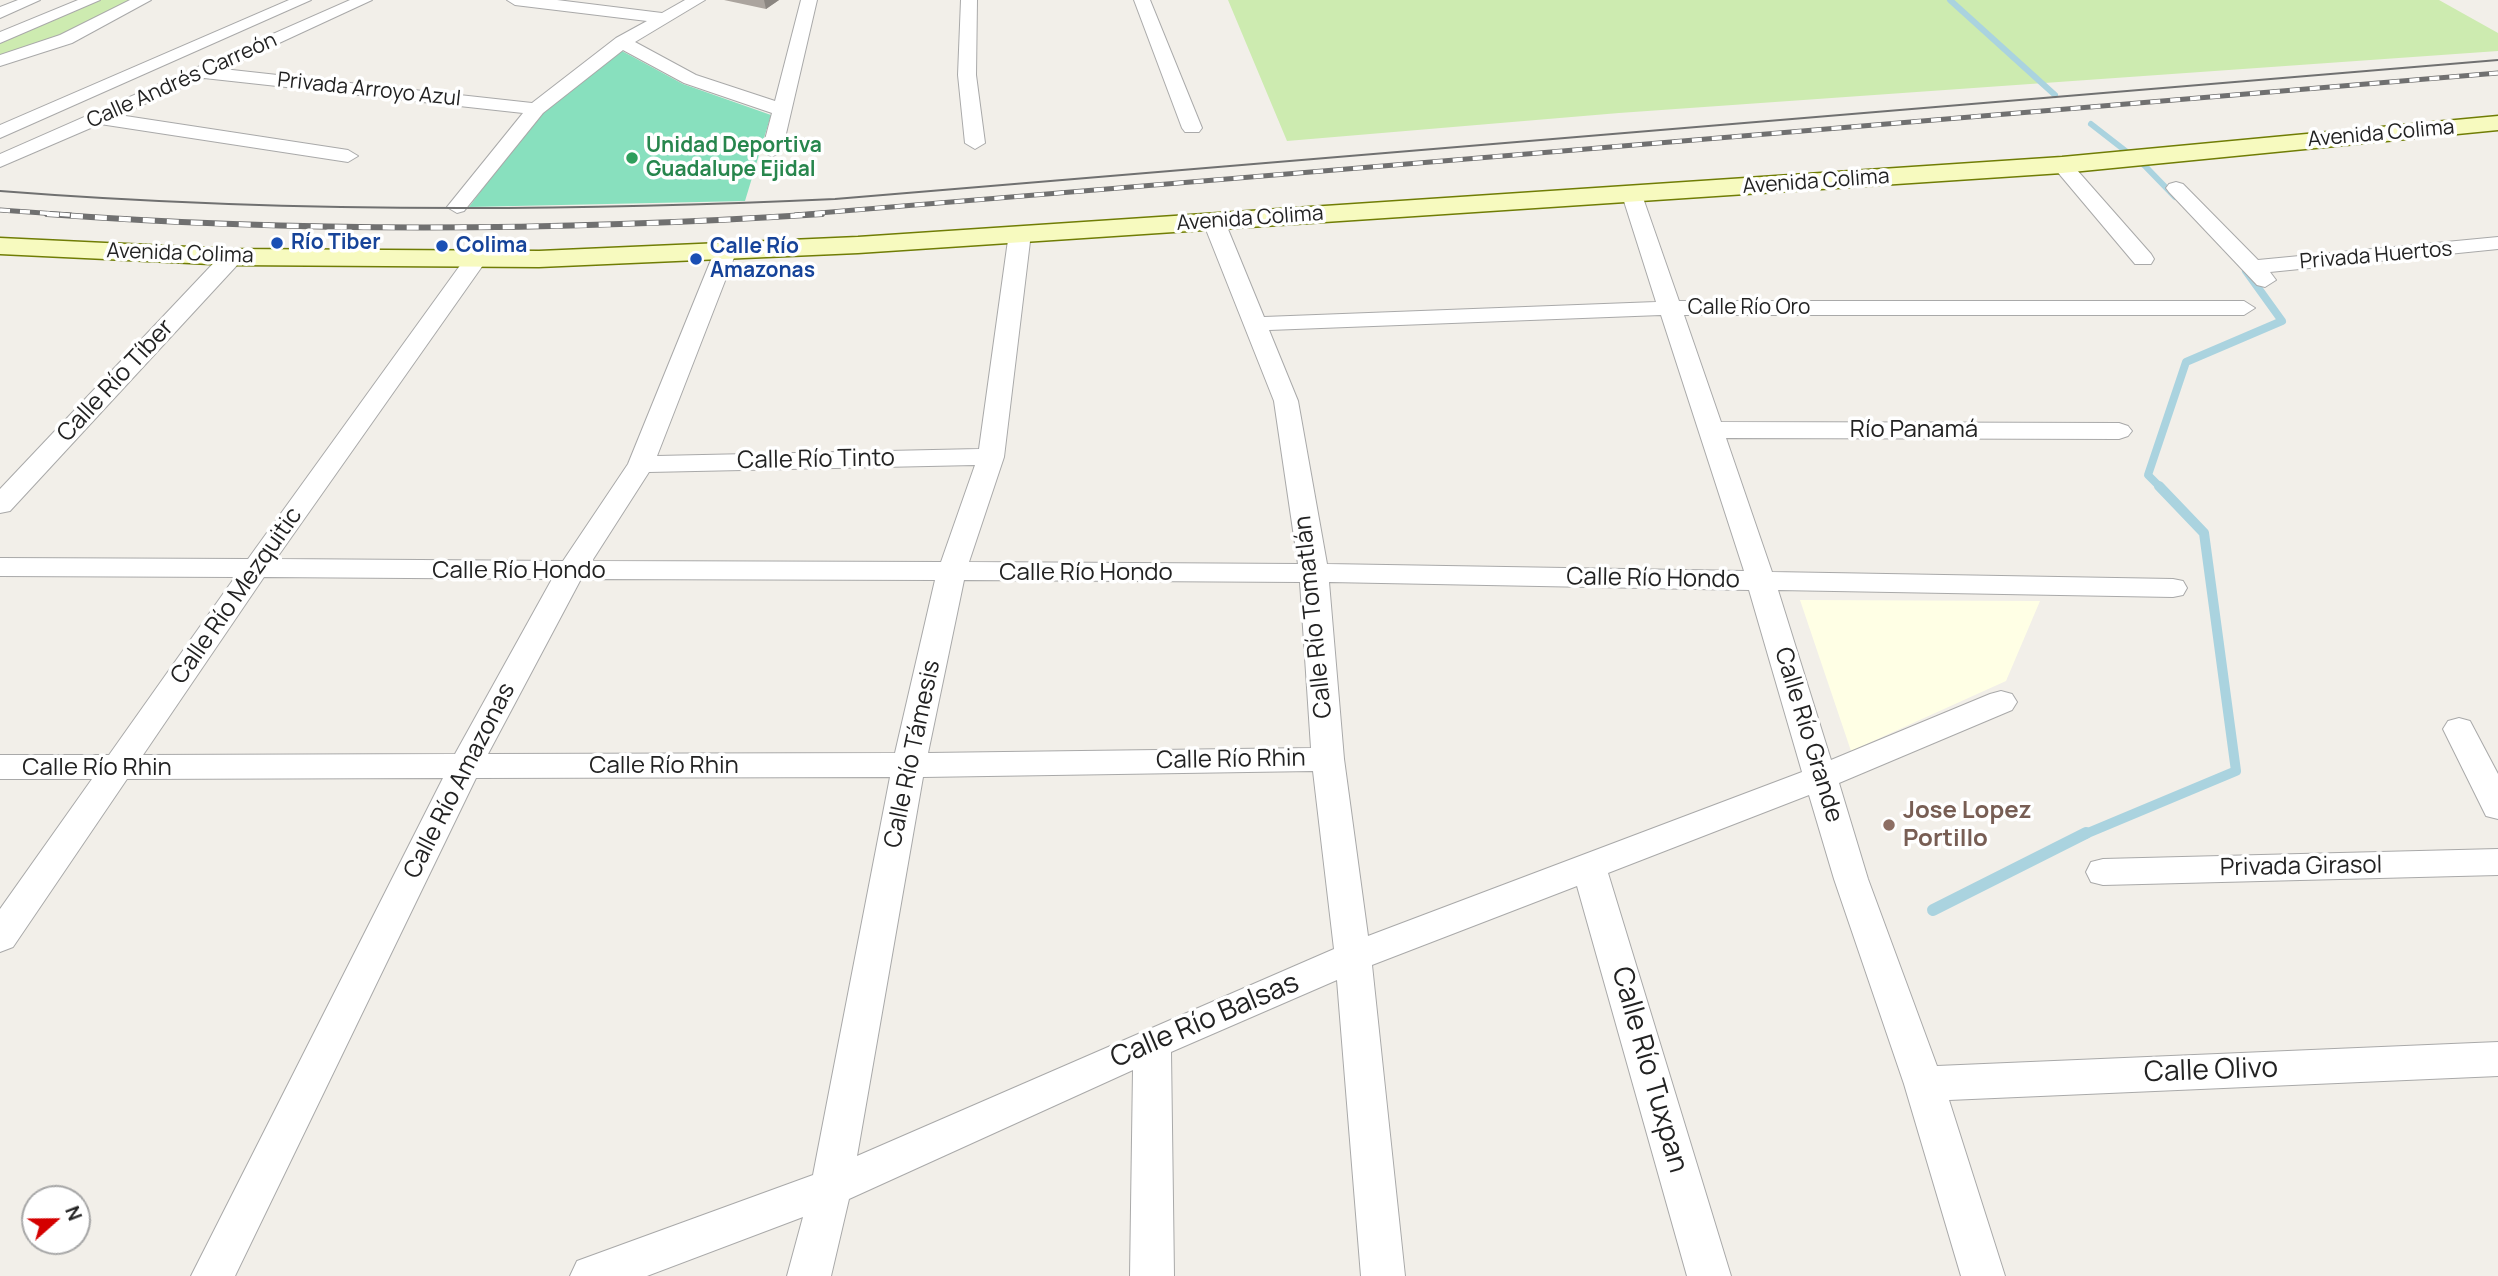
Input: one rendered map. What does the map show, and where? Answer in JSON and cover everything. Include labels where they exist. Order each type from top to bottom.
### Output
[{"type":"street","points":[[0,13],[32,0]]},
{"type":"street","points":[[0,38],[92,0]]},
{"type":"street","points":[[0,61],[66,40],[143,0]]},
{"type":"street","points":[[0,132],[303,0]]},
{"type":"street","name":"Calle Andrés Carreón","points":[[0,161],[364,0]]},
{"type":"street","points":[[515,0],[666,18]]},
{"type":"street","points":[[457,207],[536,108],[622,42],[697,0]]},
{"type":"street","points":[[772,151],[809,0]]},
{"type":"street","points":[[969,0],[967,75],[975,143]]},
{"type":"street","points":[[1142,0],[1192,128]]},
{"type":"street","points":[[622,42],[690,79],[782,110]]},
{"type":"street","name":"Privada Arroyo Azul","points":[[202,72],[536,108]]},
{"type":"street","points":[[98,118],[348,156]]},
{"type":"street","name":"Avenida Colima","points":[[2,248],[232,257],[539,259],[726,250],[1213,222],[2062,165],[2498,123]]},
{"type":"street","points":[[2062,165],[2143,259]]},
{"type":"street","name":"Privada Huertos","points":[[2176,188],[2259,274],[2498,243]]},
{"type":"street","name":"Calle Río Grande","points":[[1632,195],[1761,581],[1851,879],[1924,1084],[1983,1276]]},
{"type":"street","name":"Calle Río Tomatlán","points":[[1213,222],[1286,401],[1314,573],[1328,759],[1353,957],[1384,1276]]},
{"type":"street","name":"Calle Río Támesis","points":[[809,1276],[831,1187],[909,765],[951,573],[991,457],[1020,233]]},
{"type":"street","name":"Calle Río Amazonas","points":[[213,1276],[464,768],[570,572],[641,464],[726,250]]},
{"type":"street","name":"Calle Río Tíber","points":[[0,505],[232,257]]},
{"type":"street","name":"Calle Río Mezquitic","points":[[0,937],[255,569],[477,258]]},
{"type":"street","name":"Calle Río Oro","points":[[1255,324],[1668,308],[2244,308]]},
{"type":"street","name":"Río Panamá","points":[[1709,430],[2119,431]]},
{"type":"street","name":"Calle Río Tinto","points":[[641,464],[991,457]]},
{"type":"street","name":"Calle Río Hondo","points":[[0,567],[570,572],[1314,573],[2173,588]]},
{"type":"street","name":"Calle Río Balsas","points":[[592,1276],[831,1187],[1152,1042],[1353,957],[1822,777],[2001,702]]},
{"type":"street","points":[[2459,729],[2498,807]]},
{"type":"street","name":"Calle Río Rhin","points":[[0,767],[464,768],[1328,759]]},
{"type":"street","name":"Privada Girasol","points":[[2104,872],[2498,862]]},
{"type":"street","name":"Calle Río Tuxpan","points":[[1588,865],[1709,1276]]},
{"type":"street","points":[[1152,1042],[1152,1276]]},
{"type":"street","name":"Calle Olivo","points":[[1924,1084],[2498,1059]]},
{"type":"shaded area","points":[[1800,600],[2040,601],[2006,681],[1851,751]]},
{"type":"green space","points":[[95,0],[141,0],[0,60],[0,39]]},
{"type":"green space","points":[[1228,0],[2439,0],[2498,33],[2498,51],[1619,113],[1287,141]]},
{"type":"green space","name":"Unidad Deportiva Guadalupe Ejidal","points":[[622,51],[683,84],[771,115],[745,201],[469,207],[536,120],[555,100],[597,66]]},
{"type":"waterway","points":[[1950,0],[2055,95]]},
{"type":"waterway","points":[[2091,124],[2145,166],[2175,197]]},
{"type":"waterway","points":[[2159,486],[2148,475],[2186,362],[2282,321],[2246,271]]},
{"type":"waterway","points":[[2083,835],[2236,771],[2204,533],[2159,486]]},
{"type":"waterway","points":[[1933,910],[2086,833]]},
{"type":"tram line","points":[[0,191],[313,207],[522,208],[835,199],[2498,60]]},
{"type":"railway","points":[[795,215],[2498,73]]},
{"type":"railway","points":[[0,210],[71,215]]},
{"type":"railway","points":[[47,214],[241,224],[435,228],[628,224],[822,214]]},
{"type":"place","name":"Unidad Deportiva Guadalupe Ejidal","points":[[632,158]]},
{"type":"place","name":"Río Tiber","points":[[277,243]]},
{"type":"place","name":"Colima","points":[[442,246]]},
{"type":"place","name":"Calle Río Amazonas","points":[[696,259]]},
{"type":"place","name":"Jose Lopez Portillo","points":[[1889,825]]}]
